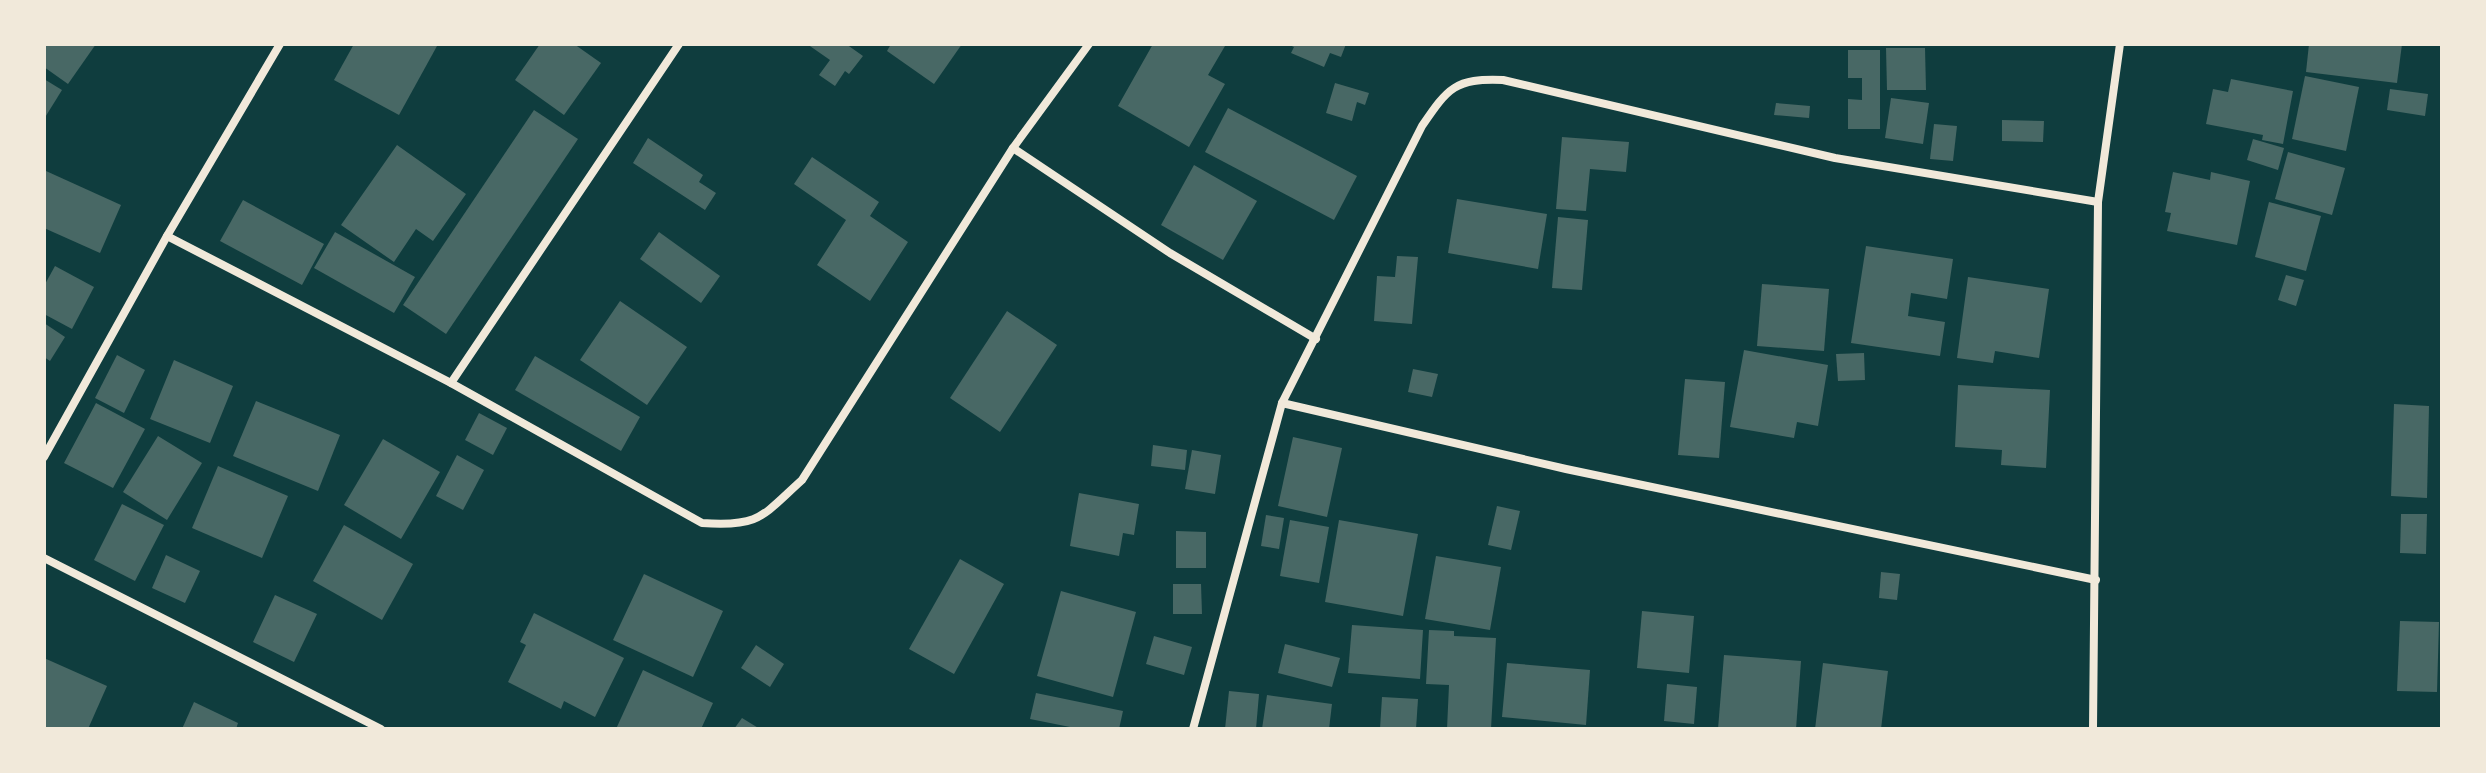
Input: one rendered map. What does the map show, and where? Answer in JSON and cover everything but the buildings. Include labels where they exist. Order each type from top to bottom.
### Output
[{"type":"street","points":[[44,457],[167,236],[280,44]]},
{"type":"street","points":[[451,383],[679,44]]},
{"type":"street","points":[[167,236],[451,383],[702,523],[734,525],[760,518],[802,480],[1013,148],[1089,44]]},
{"type":"street","points":[[2093,729],[2098,202],[2120,44]]},
{"type":"street","points":[[1193,729],[1282,403],[1422,126],[1442,96],[1471,79],[1518,83],[1835,158],[2098,202]]},
{"type":"street","points":[[1013,148],[1170,253],[1316,339]]},
{"type":"street","points":[[1282,403],[1566,469],[2096,580]]},
{"type":"street","points":[[44,558],[381,729]]}]
